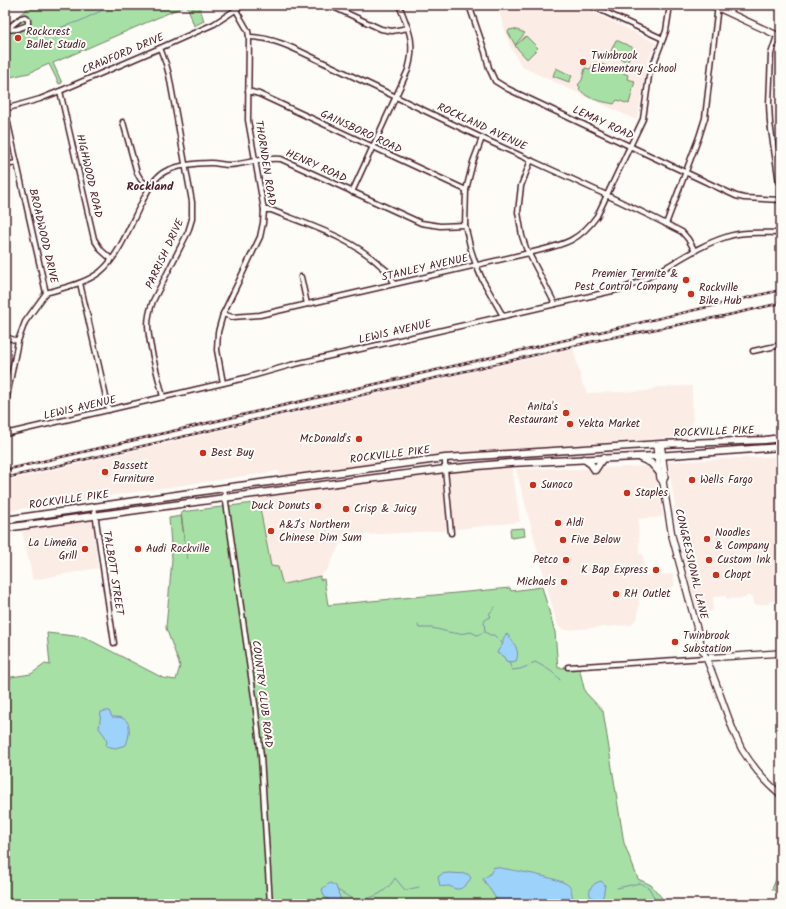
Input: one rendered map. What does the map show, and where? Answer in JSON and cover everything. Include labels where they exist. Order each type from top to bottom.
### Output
[{"type":"main road","name":"ROCKVILLE PIKE","points":[[5,520],[94,506],[446,458],[781,438]]},
{"type":"main road","name":"ROCKVILLE PIKE","points":[[5,528],[225,497],[445,469],[510,463],[781,447]]},
{"type":"main road","points":[[636,456],[651,463],[659,472]]},
{"type":"main road","points":[[584,459],[592,464],[595,470],[603,458]]},
{"type":"main road","points":[[160,497],[161,506]]},
{"type":"street","name":"CRAWFORD DRIVE","points":[[5,109],[40,99],[160,48],[214,24],[243,5]]},
{"type":"street","points":[[331,5],[381,29],[392,31],[408,28]]},
{"type":"street","points":[[352,192],[408,70],[412,58],[412,43],[399,5]]},
{"type":"street","name":"LEMAY ROAD","points":[[469,5],[489,68],[495,81],[508,89],[744,198],[781,200]]},
{"type":"street","points":[[590,5],[663,39]]},
{"type":"street","name":"STANLEY AVENUE","points":[[223,314],[232,317],[260,315],[528,253],[566,243],[579,235],[590,226],[597,216],[643,119],[649,76],[669,19],[670,5]]},
{"type":"street","points":[[712,5],[718,6],[779,37],[771,54],[769,104],[770,123],[781,196]]},
{"type":"street","points":[[666,224],[705,118],[718,6]]},
{"type":"street","name":"THORNDEN ROAD","points":[[223,384],[217,350],[218,332],[223,314],[260,237],[264,210],[248,120],[249,37],[248,31],[236,10]]},
{"type":"street","points":[[25,17],[28,20],[28,25],[24,27],[5,30],[21,18],[25,17]]},
{"type":"street","name":"ROCKLAND AVENUE","points":[[249,37],[256,37],[283,44],[396,96],[482,138],[608,194],[682,232],[695,251]]},
{"type":"street","name":"PARRISH DRIVE","points":[[160,48],[169,75],[192,202],[192,219],[188,232],[153,301],[150,311],[148,325],[149,338],[163,397]]},
{"type":"street","name":"HIGHWOOD ROAD","points":[[60,91],[94,239],[101,250],[111,259]]},
{"type":"street","name":"GAINSBORO ROAD","points":[[248,91],[259,94],[466,190]]},
{"type":"street","name":"BROADWOOD DRIVE","points":[[5,109],[46,293],[26,322],[18,341],[5,407]]},
{"type":"street","points":[[123,122],[137,173],[141,180],[150,187]]},
{"type":"street","points":[[482,138],[466,190],[465,225],[476,265],[482,279],[503,316]]},
{"type":"street","name":"HENRY ROAD","points":[[46,293],[80,283],[100,272],[111,259],[119,246],[150,187],[157,178],[165,172],[185,165],[200,163],[229,165],[272,158],[280,159],[421,223],[440,226],[465,225]]},
{"type":"street","points":[[531,160],[521,186],[518,212],[522,236],[528,253],[555,304]]},
{"type":"street","points":[[5,165],[17,163]]},
{"type":"street","points":[[264,210],[271,210],[358,248],[391,275],[393,284]]},
{"type":"street","name":"LEWIS AVENUE","points":[[5,434],[223,384],[299,364],[621,289],[636,284],[695,251],[727,237],[759,232],[781,233]]},
{"type":"street","points":[[301,277],[307,304]]},
{"type":"street","points":[[80,283],[109,410]]},
{"type":"street","points":[[5,337],[18,341]]},
{"type":"street","points":[[753,351],[781,345]]},
{"type":"street","name":"CONGRESSIONAL LANE","points":[[659,445],[665,476],[663,482]]},
{"type":"street","name":"CONGRESSIONAL LANE","points":[[660,455],[659,472],[660,478],[663,482],[672,536],[701,645],[742,751],[772,787],[781,795]]},
{"type":"street","points":[[446,458],[445,469],[451,533]]},
{"type":"street","name":"COUNTRY CLUB ROAD","points":[[224,488],[256,711],[261,756],[270,904]]},
{"type":"street","name":"TALBOTT STREET","points":[[94,506],[114,643]]},
{"type":"street","points":[[568,667],[781,653]]},
{"type":"shaded area","name":"Twinbrook Elementary School","points":[[497,5],[581,5],[656,43],[647,63],[636,120],[522,67],[510,46]]},
{"type":"shaded area","points":[[573,348],[583,386],[585,387],[587,393],[647,391],[657,387],[692,386],[693,436],[535,448],[394,462],[280,476],[279,471],[5,511],[5,481]]},
{"type":"shaded area","points":[[781,456],[781,600],[769,601],[769,604],[754,605],[753,596],[746,596],[746,598],[726,599],[726,596],[713,597],[713,611],[697,613],[684,561],[668,462]]},
{"type":"shaded area","points":[[512,465],[520,522],[439,531],[344,536],[327,570],[320,576],[275,586],[268,569],[252,495],[384,478]]},
{"type":"shaded area","points":[[646,466],[656,475],[663,517],[638,519],[639,554],[643,554],[645,576],[673,574],[675,585],[666,592],[639,593],[638,617],[631,625],[566,630],[562,629],[558,626],[555,617],[516,469],[573,469]]},
{"type":"shaded area","points":[[92,519],[98,568],[33,580],[22,531]]},
{"type":"green space","points":[[32,5],[187,5],[53,63],[62,83],[59,84],[49,64],[29,73],[6,78],[5,38],[7,36],[5,33],[5,26]]},
{"type":"green space","points":[[187,5],[199,5],[204,21],[194,26]]},
{"type":"green space","points":[[514,29],[525,33],[515,45],[508,32],[509,30]]},
{"type":"green space","points":[[526,36],[538,48],[527,59],[515,46]]},
{"type":"green space","points":[[616,40],[634,48],[627,62],[610,53]]},
{"type":"green space","points":[[594,63],[599,63],[628,75],[627,79],[635,81],[629,104],[617,100],[614,104],[597,100],[587,96],[579,90],[580,87],[578,85],[582,80],[585,68],[590,69]]},
{"type":"green space","points":[[556,68],[572,76],[569,82],[553,76]]},
{"type":"green space","points":[[259,503],[271,566],[278,567],[282,582],[284,584],[320,576],[320,580],[324,579],[328,605],[510,588],[511,591],[542,587],[555,632],[558,668],[579,667],[585,692],[603,711],[624,843],[638,879],[651,885],[667,904],[5,904],[5,678],[31,674],[45,664],[50,665],[47,633],[84,637],[163,678],[176,680],[180,666],[166,628],[172,559],[169,518],[181,516],[187,559],[181,512]]},
{"type":"green space","points":[[524,528],[525,536],[511,538],[510,529]]},
{"type":"green space","points":[[781,868],[781,895],[772,889]]},
{"type":"water","points":[[507,634],[517,650],[518,654],[516,661],[506,661],[504,657],[497,653],[502,645],[504,637]]},
{"type":"water","points":[[109,711],[112,717],[122,718],[128,723],[129,734],[126,745],[115,748],[106,746],[106,739],[99,728],[101,712]]},
{"type":"water","points":[[494,867],[534,874],[565,883],[571,890],[573,904],[506,904],[497,900],[483,879],[490,874]]},
{"type":"water","points":[[442,874],[468,874],[471,878],[465,886],[458,889],[449,886],[440,886],[438,877]]},
{"type":"water","points":[[601,881],[605,885],[603,897],[600,899],[593,898],[590,896],[592,886]]},
{"type":"water","points":[[330,883],[336,886],[342,904],[325,904],[329,900],[324,896],[322,889]]},
{"type":"waterway","points":[[40,38],[53,30],[80,21],[113,5]]},
{"type":"waterway","points":[[495,607],[489,614],[491,616],[484,621],[485,632],[490,635],[494,635],[503,644]]},
{"type":"waterway","points":[[418,625],[419,628],[432,628],[456,633],[471,632],[477,635],[484,632]]},
{"type":"waterway","points":[[509,662],[512,670],[528,666]]},
{"type":"waterway","points":[[531,664],[535,662],[552,672],[560,680]]},
{"type":"waterway","points":[[337,890],[354,899],[366,899],[383,891],[395,878],[405,890],[419,887]]},
{"type":"waterway","points":[[617,888],[640,883],[649,888],[658,904]]},
{"type":"railway","points":[[5,470],[781,290]]},
{"type":"railway","points":[[5,478],[599,340],[724,316],[781,303]]},
{"type":"place","name":"Rockcrest Ballet Studio","points":[[18,38]]},
{"type":"place","name":"Twinbrook Elementary School","points":[[583,62]]},
{"type":"place","name":"Premier Termite & Pest Control Company","points":[[686,280]]},
{"type":"place","name":"Rockville Bike Hub","points":[[691,294]]},
{"type":"place","name":"Anita's Restaurant","points":[[566,413]]},
{"type":"place","name":"Yekta Market","points":[[570,424]]},
{"type":"place","name":"McDonald's","points":[[359,439]]},
{"type":"place","name":"Best Buy","points":[[203,453]]},
{"type":"place","name":"Bassett Furniture","points":[[105,472]]},
{"type":"place","name":"Wells Fargo","points":[[692,480]]},
{"type":"place","name":"Sunoco","points":[[533,485]]},
{"type":"place","name":"Staples","points":[[627,493]]},
{"type":"place","name":"Duck Donuts","points":[[318,506]]},
{"type":"place","name":"Crisp & Juicy","points":[[346,509]]},
{"type":"place","name":"Aldi","points":[[558,523]]},
{"type":"place","name":"A&J's Northern Chinese Dim Sum","points":[[271,531]]},
{"type":"place","name":"Noodles & Company","points":[[707,539]]},
{"type":"place","name":"Five Below","points":[[563,540]]},
{"type":"place","name":"La Limeña Grill","points":[[85,549]]},
{"type":"place","name":"Audi Rockville","points":[[138,549]]},
{"type":"place","name":"Petco","points":[[566,560]]},
{"type":"place","name":"Custom Ink","points":[[709,560]]},
{"type":"place","name":"K Bap Express","points":[[656,570]]},
{"type":"place","name":"Chopt","points":[[716,575]]},
{"type":"place","name":"Michaels","points":[[564,582]]},
{"type":"place","name":"RH Outlet","points":[[616,594]]},
{"type":"place","name":"Twinbrook Substation","points":[[675,642]]},
{"type":"district","name":"Rockland","points":[[150,186]]}]
